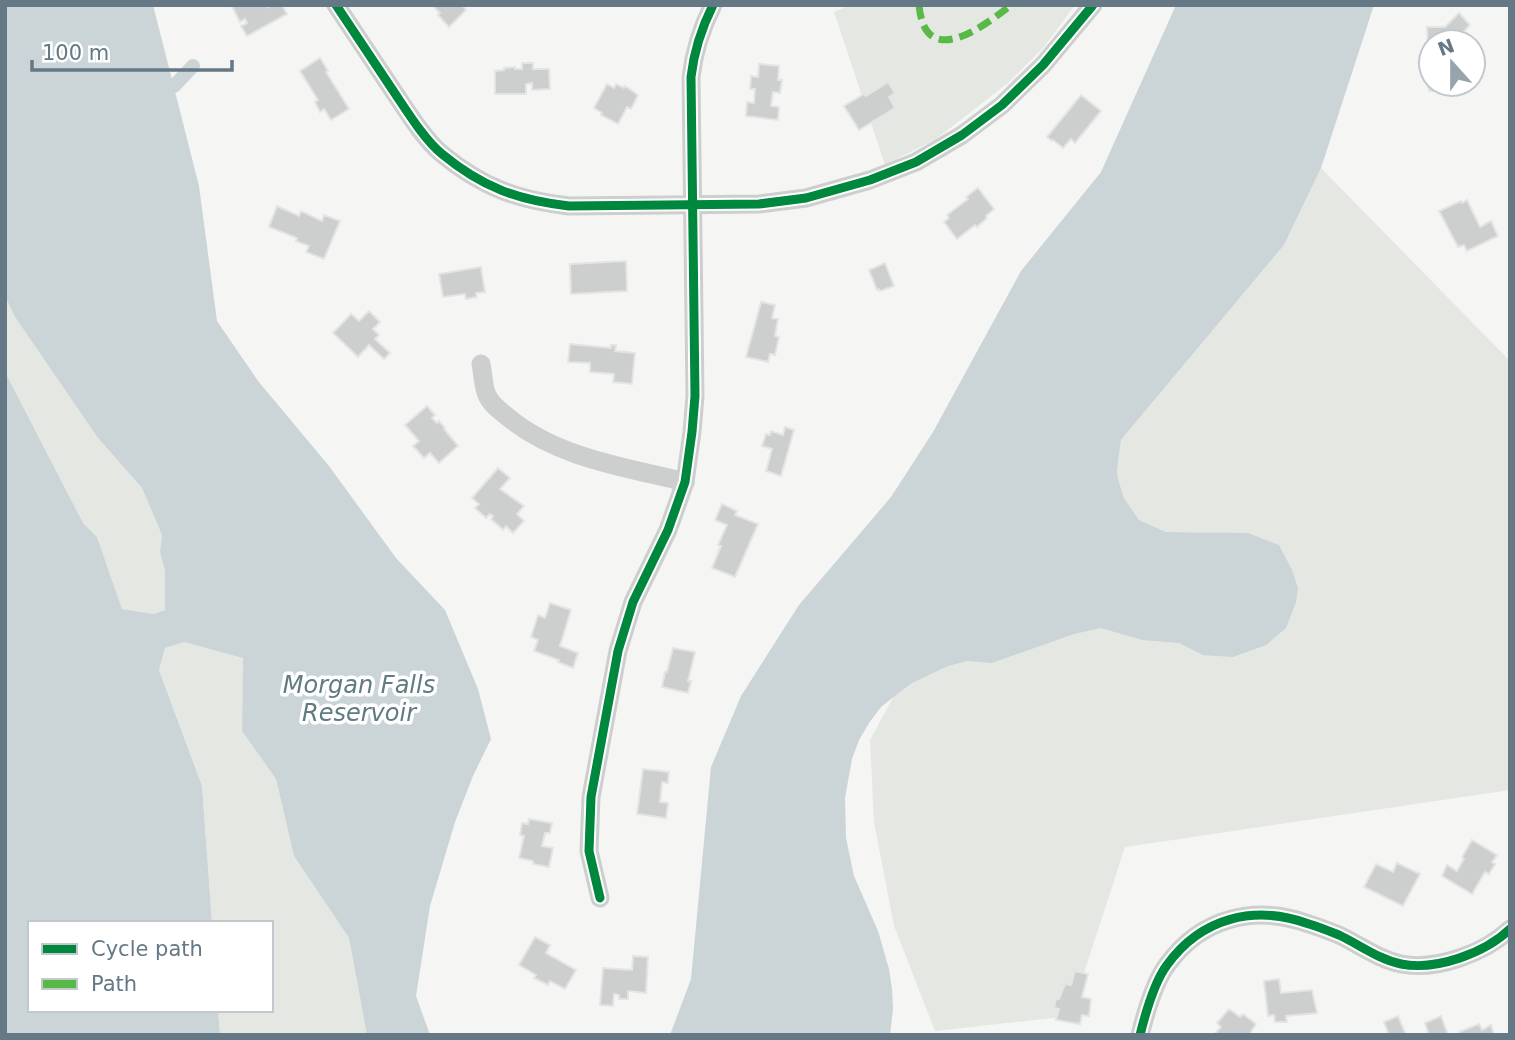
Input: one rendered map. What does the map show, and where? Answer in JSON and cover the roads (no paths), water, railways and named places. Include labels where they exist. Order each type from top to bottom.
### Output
[{"type":"street","points":[[337,5],[411,118],[440,153],[494,188],[541,203],[569,206],[759,204],[806,198],[870,180],[916,162],[962,135],[1002,105],[1043,65],[1093,5]]},
{"type":"street","points":[[600,898],[589,851],[591,797],[618,651],[633,602],[668,530],[685,482],[692,432],[695,396],[691,77],[694,52],[713,5]]},
{"type":"street","points":[[481,363],[487,396],[520,427],[547,443],[573,453],[685,482]]},
{"type":"street","points":[[1140,1035],[1165,967],[1185,943],[1214,924],[1244,916],[1271,915],[1306,922],[1338,935],[1378,957],[1418,965],[1457,959],[1475,952],[1510,929]]},
{"type":"water","name":"Morgan Falls Reservoir","points":[[5,5],[153,5],[199,186],[217,321],[258,381],[329,466],[396,558],[445,610],[478,689],[491,739],[455,822],[430,906],[416,996],[430,1035],[367,1035],[349,938],[294,856],[276,779],[242,731],[243,658],[184,642],[165,648],[159,670],[202,786],[212,921],[28,921],[28,1012],[218,1012],[220,1035],[5,1035],[5,372],[83,523],[97,537],[122,609],[154,614],[165,610],[165,571],[160,552],[162,535],[142,488],[98,438],[15,317],[5,296]]},
{"type":"water","points":[[1176,5],[1374,5],[1321,168],[1284,245],[1121,440],[1118,479],[1124,498],[1139,520],[1166,532],[1248,533],[1279,545],[1298,588],[1296,602],[1286,628],[1266,645],[1233,657],[1203,655],[1179,643],[1142,640],[1101,628],[1074,634],[992,663],[967,661],[948,666],[912,683],[881,707],[859,740],[852,759],[845,798],[846,838],[854,876],[878,931],[889,969],[893,1009],[890,1035],[670,1035],[691,979],[711,767],[741,696],[799,605],[891,497],[933,432],[1021,271],[1101,172]]},
{"type":"waterway","points":[[174,86],[193,66]]}]
